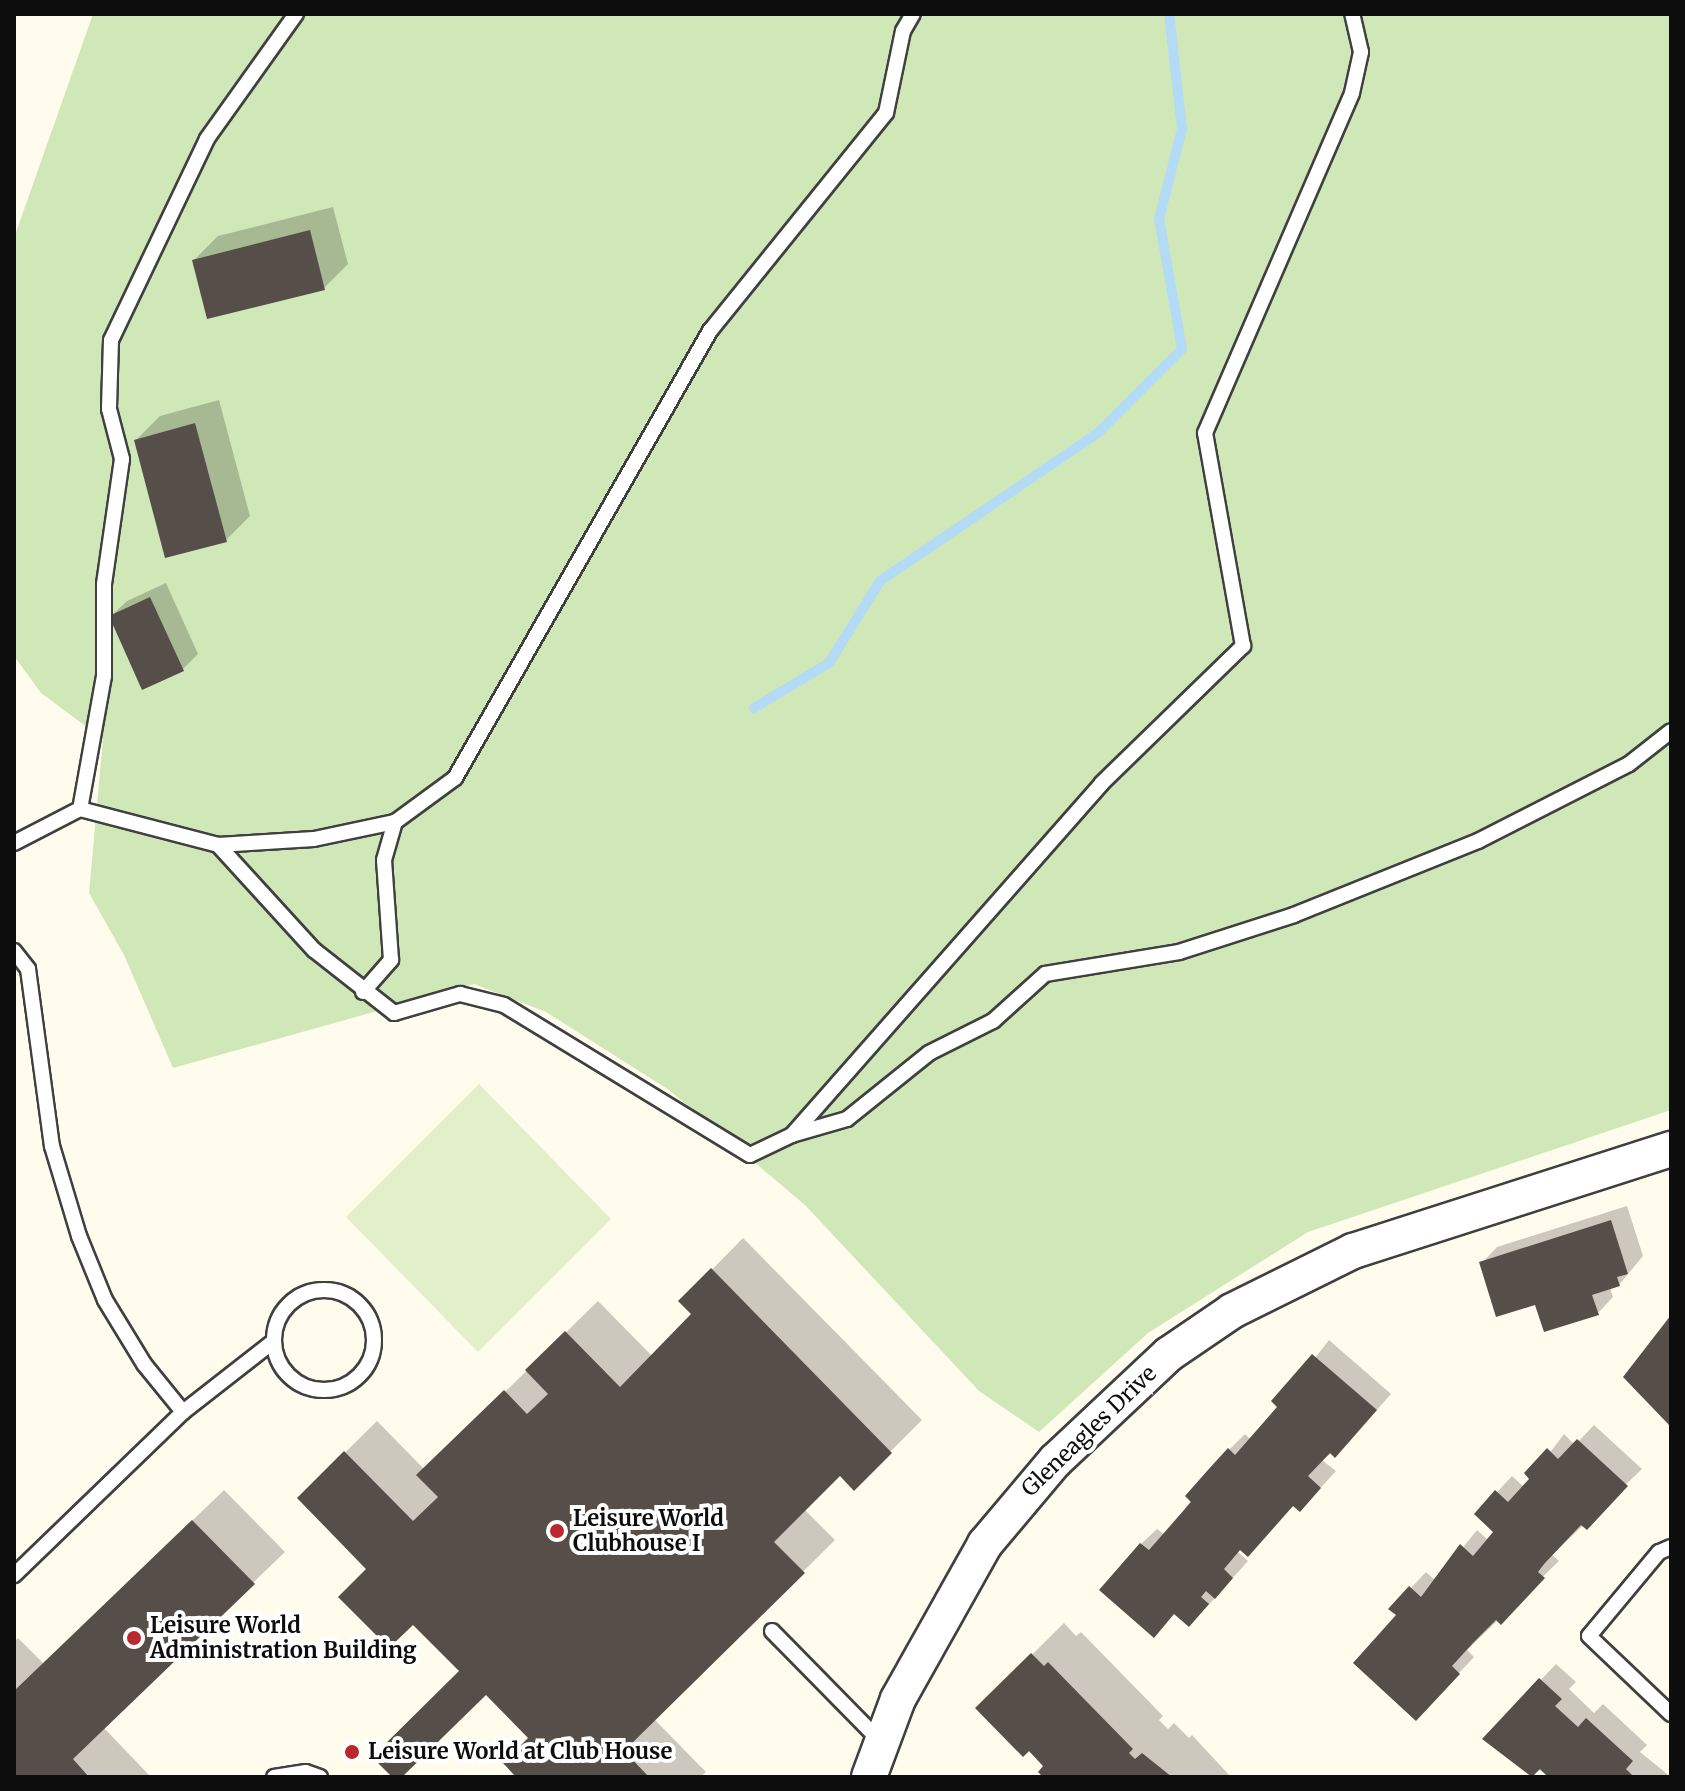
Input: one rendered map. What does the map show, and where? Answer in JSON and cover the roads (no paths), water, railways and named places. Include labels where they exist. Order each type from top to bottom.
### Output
[{"type":"street","name":"Gleneagles Drive","points":[[869,1777],[881,1742],[955,1595],[1019,1498],[1111,1403],[1169,1354],[1232,1311],[1353,1251],[1671,1149]]},
{"type":"lane","points":[[80,809],[104,676],[104,584],[122,459],[109,409],[111,340],[207,139],[296,14]]},
{"type":"lane","points":[[14,843],[80,809],[218,845],[314,839],[395,822],[455,778],[710,331],[886,113],[903,31],[913,14]]},
{"type":"lane","points":[[792,1135],[1102,783],[1243,646],[1205,433],[1352,93],[1361,52],[1352,14]]},
{"type":"lane","points":[[218,845],[314,950],[363,992],[394,1013],[460,994],[504,1005],[750,1155],[792,1135],[847,1119],[929,1053],[993,1021],[1045,974],[1179,952],[1294,915],[1478,841],[1629,764],[1671,731]]},
{"type":"lane","points":[[363,992],[391,960],[384,860],[395,822]]},
{"type":"lane","points":[[14,951],[28,969],[52,1146],[79,1236],[105,1300],[183,1412]]},
{"type":"lane","points":[[14,1575],[183,1412],[274,1341],[276,1324],[298,1297],[331,1290],[361,1306],[374,1337],[366,1369],[341,1388],[325,1391],[302,1385],[284,1371],[274,1341]]},
{"type":"lane","points":[[1671,1547],[1659,1552],[1589,1636],[1671,1714]]},
{"type":"lane","points":[[772,1631],[881,1742]]},
{"type":"lane","points":[[274,1777],[306,1772],[320,1777]]},
{"type":"waterway","points":[[754,708],[829,663],[880,581],[1099,432],[1182,349],[1159,219],[1182,129],[1169,14]]},
{"type":"place","name":"Leisure World Clubhouse I","points":[[557,1531]]},
{"type":"place","name":"Leisure World Administration Building","points":[[134,1638]]},
{"type":"place","name":"Leisure World at Club House","points":[[352,1752]]}]
